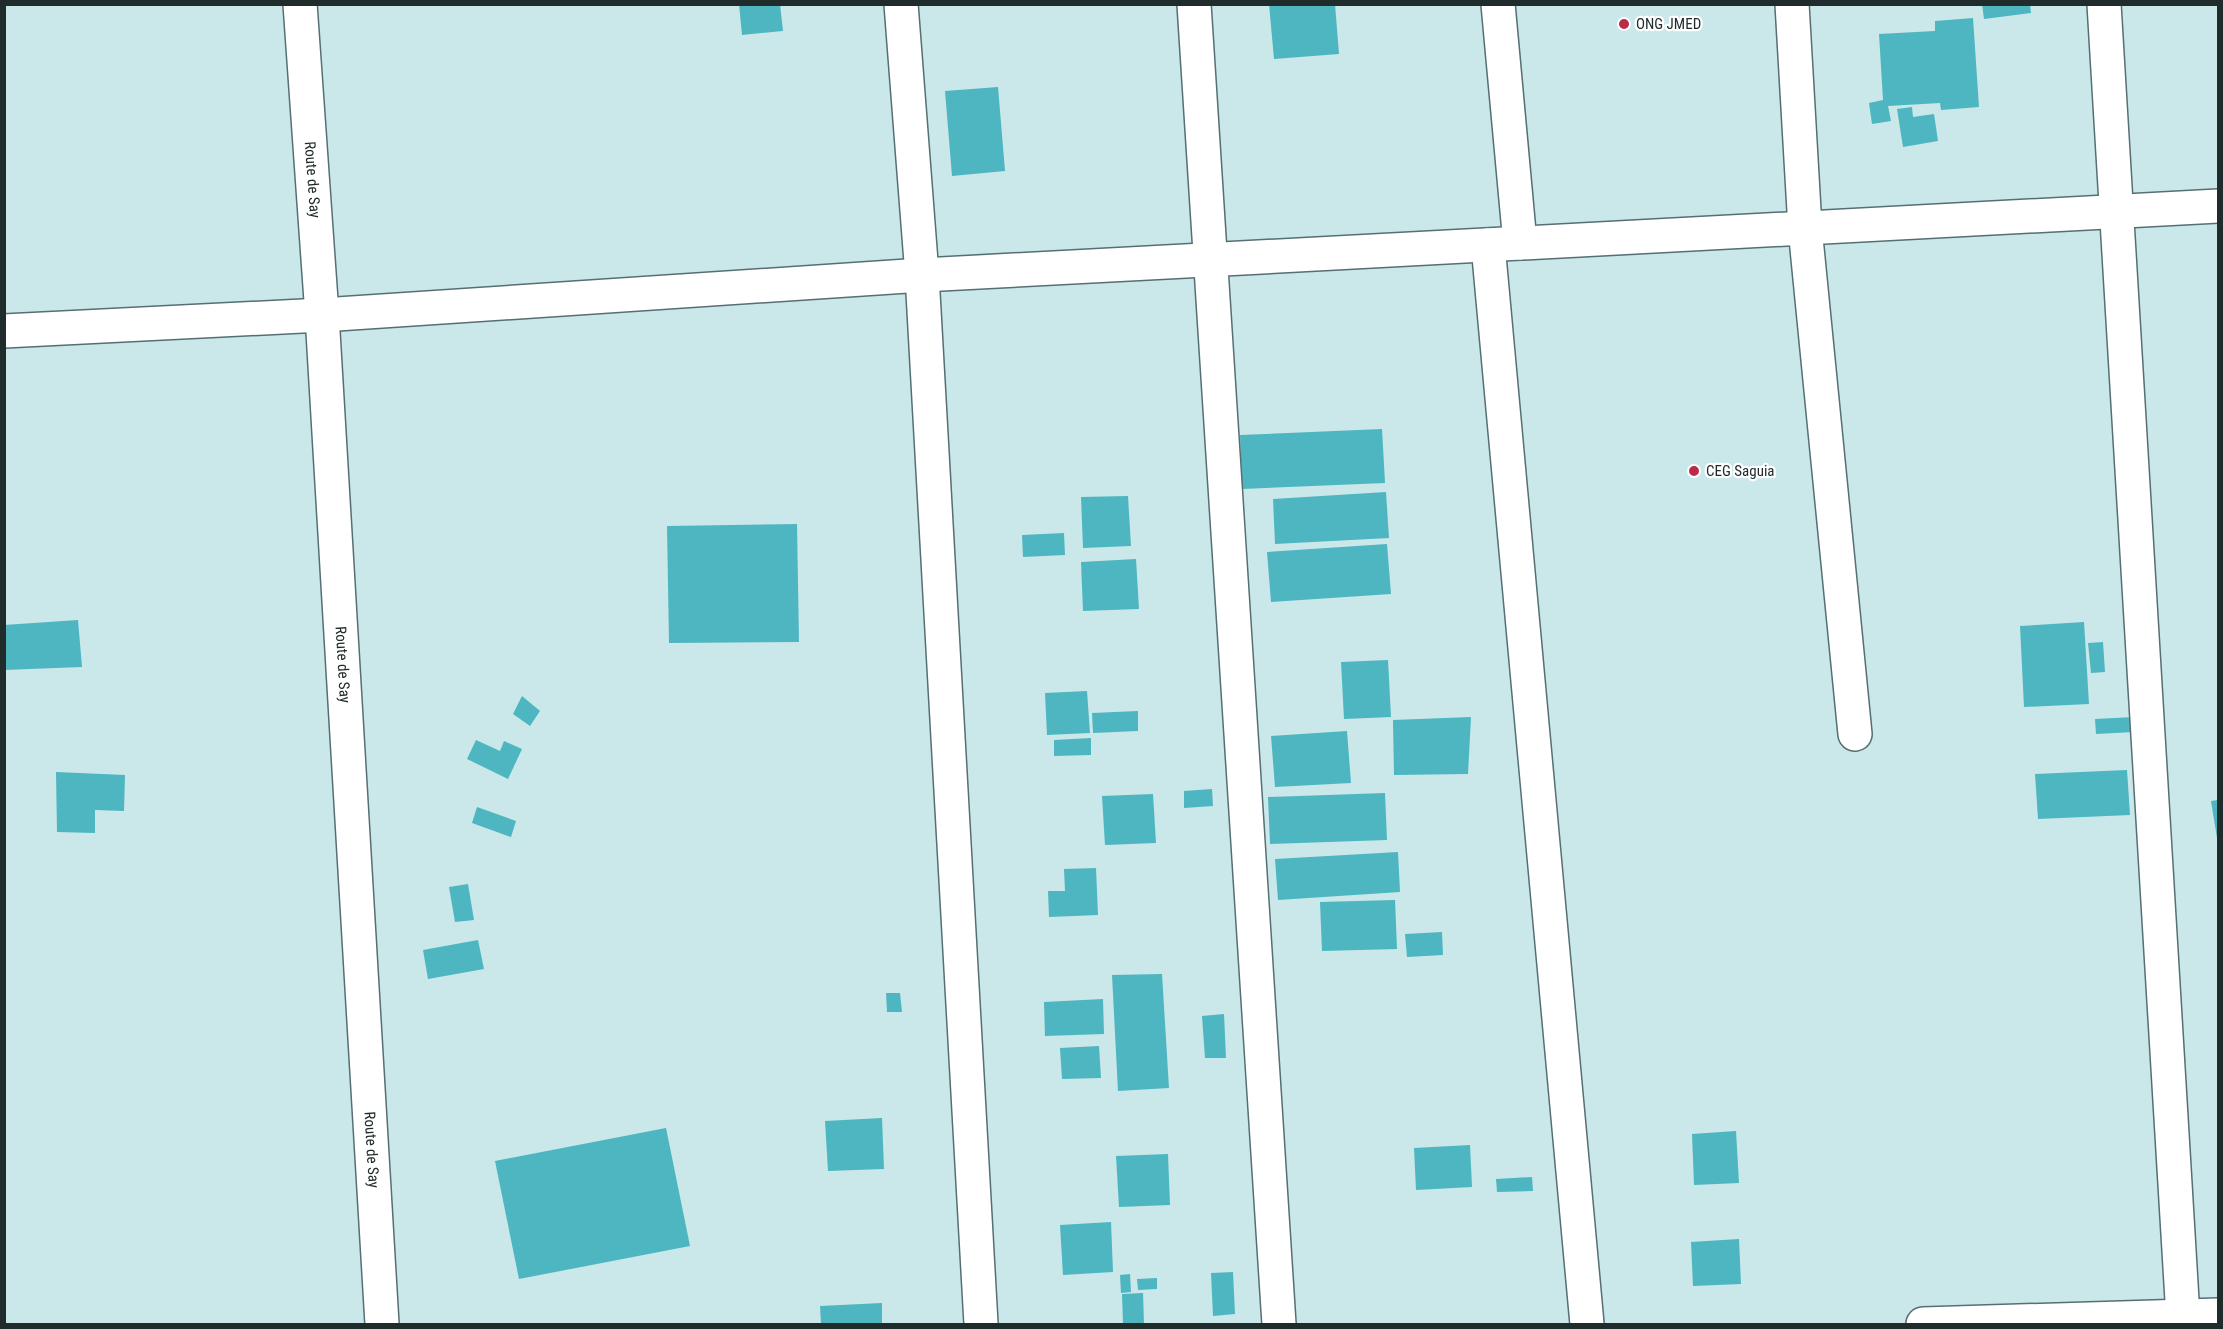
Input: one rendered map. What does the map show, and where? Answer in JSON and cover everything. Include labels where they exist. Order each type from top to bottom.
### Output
[{"type":"street","name":"Route de Say","points":[[300,4],[322,315],[382,1324]]},
{"type":"street","points":[[901,4],[922,276],[981,1324]]},
{"type":"street","points":[[1194,4],[1279,1324]]},
{"type":"street","points":[[1498,4],[1520,243]]},
{"type":"street","points":[[1792,4],[1805,228],[1855,734]]},
{"type":"street","points":[[2104,4],[2183,1317]]},
{"type":"street","points":[[4,331],[322,315],[922,276],[2218,206]]},
{"type":"street","points":[[1488,245],[1587,1324]]},
{"type":"street","points":[[1923,1324],[2218,1316]]},
{"type":"building","points":[[739,4],[780,4],[783,31],[742,35]]},
{"type":"building","points":[[1269,4],[1335,4],[1339,54],[1274,59]]},
{"type":"building","points":[[1982,4],[2030,4],[2031,13],[1984,19]]},
{"type":"building","points":[[1973,18],[1979,107],[1941,110],[1940,103],[1888,106],[1891,121],[1872,124],[1869,103],[1883,100],[1879,34],[1935,31],[1935,21]]},
{"type":"building","points":[[998,87],[1005,171],[952,176],[945,91]]},
{"type":"building","points":[[1912,107],[1913,117],[1934,114],[1938,141],[1903,147],[1897,109]]},
{"type":"building","points":[[1382,429],[1385,483],[1242,489],[1240,435]]},
{"type":"building","points":[[1386,492],[1389,538],[1275,544],[1273,499]]},
{"type":"building","points":[[1128,496],[1131,546],[1083,548],[1081,497]]},
{"type":"building","points":[[797,524],[799,642],[669,643],[667,526]]},
{"type":"building","points":[[1064,533],[1065,555],[1023,557],[1022,535]]},
{"type":"building","points":[[1387,544],[1391,594],[1271,602],[1267,552]]},
{"type":"building","points":[[1136,559],[1139,609],[1083,611],[1081,562]]},
{"type":"building","points":[[78,620],[82,667],[4,670],[4,625]]},
{"type":"building","points":[[2084,622],[2089,704],[2024,707],[2020,626]]},
{"type":"building","points":[[2103,642],[2105,672],[2091,673],[2088,643]]},
{"type":"building","points":[[1388,660],[1391,717],[1344,719],[1341,662]]},
{"type":"building","points":[[1087,691],[1090,733],[1047,735],[1045,693]]},
{"type":"building","points":[[522,696],[540,711],[530,726],[513,714]]},
{"type":"building","points":[[1138,711],[1138,731],[1093,733],[1092,713]]},
{"type":"building","points":[[1471,717],[1468,774],[1394,775],[1393,720]]},
{"type":"building","points":[[2134,717],[2134,732],[2096,734],[2095,719]]},
{"type":"building","points":[[1347,731],[1351,783],[1275,787],[1271,736]]},
{"type":"building","points":[[1091,738],[1091,755],[1054,756],[1054,740]]},
{"type":"building","points":[[476,740],[500,751],[504,741],[522,749],[508,779],[467,759]]},
{"type":"building","points":[[2127,770],[2130,815],[2038,819],[2035,774]]},
{"type":"building","points":[[56,772],[125,775],[124,811],[95,810],[95,833],[57,832]]},
{"type":"building","points":[[1212,789],[1213,806],[1184,808],[1184,791]]},
{"type":"building","points":[[1385,793],[1387,840],[1270,844],[1268,797]]},
{"type":"building","points":[[1153,794],[1156,843],[1105,845],[1102,796]]},
{"type":"building","points":[[2218,800],[2218,838],[2217,838],[2211,801]]},
{"type":"building","points":[[477,807],[516,821],[511,837],[472,823]]},
{"type":"building","points":[[1398,852],[1400,892],[1278,900],[1275,859]]},
{"type":"building","points":[[1096,868],[1098,915],[1049,917],[1048,891],[1065,891],[1064,869]]},
{"type":"building","points":[[468,884],[474,920],[455,922],[449,887]]},
{"type":"building","points":[[1395,900],[1397,949],[1322,951],[1320,902]]},
{"type":"building","points":[[1442,932],[1443,955],[1407,957],[1405,934]]},
{"type":"building","points":[[478,940],[484,969],[428,979],[423,950]]},
{"type":"building","points":[[1162,974],[1169,1088],[1118,1091],[1112,975]]},
{"type":"building","points":[[886,993],[900,993],[902,1012],[887,1012]]},
{"type":"building","points":[[1103,999],[1104,1034],[1045,1036],[1044,1002]]},
{"type":"building","points":[[1224,1014],[1226,1058],[1205,1058],[1202,1016]]},
{"type":"building","points":[[1099,1046],[1101,1078],[1062,1079],[1060,1048]]},
{"type":"building","points":[[882,1118],[884,1169],[828,1171],[825,1121]]},
{"type":"building","points":[[666,1128],[690,1246],[519,1279],[495,1161]]},
{"type":"building","points":[[1736,1131],[1739,1183],[1694,1185],[1692,1134]]},
{"type":"building","points":[[1470,1145],[1472,1187],[1416,1190],[1414,1148]]},
{"type":"building","points":[[1168,1154],[1170,1205],[1119,1207],[1116,1156]]},
{"type":"building","points":[[1532,1177],[1533,1191],[1497,1192],[1496,1179]]},
{"type":"building","points":[[1111,1222],[1113,1272],[1063,1275],[1060,1225]]},
{"type":"building","points":[[1739,1239],[1741,1284],[1693,1286],[1691,1242]]},
{"type":"building","points":[[1233,1272],[1235,1314],[1213,1316],[1211,1273]]},
{"type":"building","points":[[1130,1274],[1131,1292],[1121,1293],[1120,1275]]},
{"type":"building","points":[[1157,1278],[1157,1289],[1138,1290],[1137,1279]]},
{"type":"building","points":[[1143,1293],[1144,1324],[1123,1324],[1122,1294]]},
{"type":"building","points":[[882,1303],[882,1324],[821,1324],[820,1306]]},
{"type":"place","name":"ONG JMED","points":[[1624,24]]},
{"type":"place","name":"CEG Saguia","points":[[1694,471]]}]
